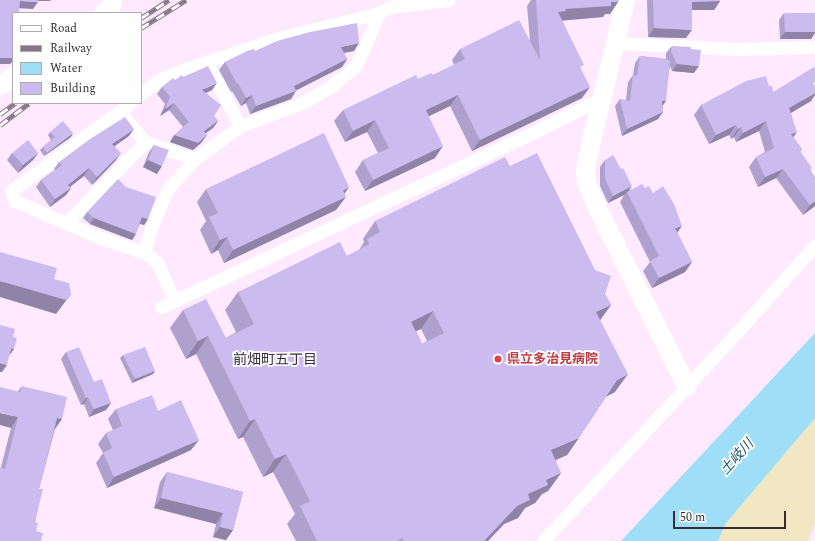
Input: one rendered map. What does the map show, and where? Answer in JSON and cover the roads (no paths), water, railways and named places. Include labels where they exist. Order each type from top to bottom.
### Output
[{"type":"street","points":[[104,12],[110,8],[112,0]]},
{"type":"street","points":[[142,93],[160,79],[206,61],[278,38],[379,13],[390,7],[449,0]]},
{"type":"street","points":[[625,0],[616,43],[589,149],[585,170],[586,182],[599,212],[686,386]]},
{"type":"street","points":[[144,252],[168,189],[194,159],[240,126],[302,103],[331,86],[356,66],[379,13]]},
{"type":"street","points":[[616,43],[739,49],[815,47]]},
{"type":"street","points":[[206,61],[240,126]]},
{"type":"street","points":[[0,85],[12,77]]},
{"type":"street","points":[[161,307],[518,140],[602,98]]},
{"type":"street","points":[[129,104],[11,192],[15,201],[106,240],[144,252],[157,262],[174,300]]},
{"type":"street","points":[[119,111],[146,142],[194,159]]},
{"type":"street","points":[[69,225],[72,217],[146,142]]},
{"type":"street","points":[[543,541],[738,331],[815,245]]},
{"type":"water","name":"土岐川","points":[[815,333],[815,418],[726,523],[718,541],[621,541]]},
{"type":"railway","points":[[142,17],[169,0]]},
{"type":"railway","points":[[142,27],[186,0]]},
{"type":"railway","points":[[0,114],[14,104]]},
{"type":"railway","points":[[0,125],[28,104]]},
{"type":"place","name":"県立多治見病院","points":[[498,359]]},
{"type":"district","name":"前畑町五丁目","points":[[275,360]]}]
